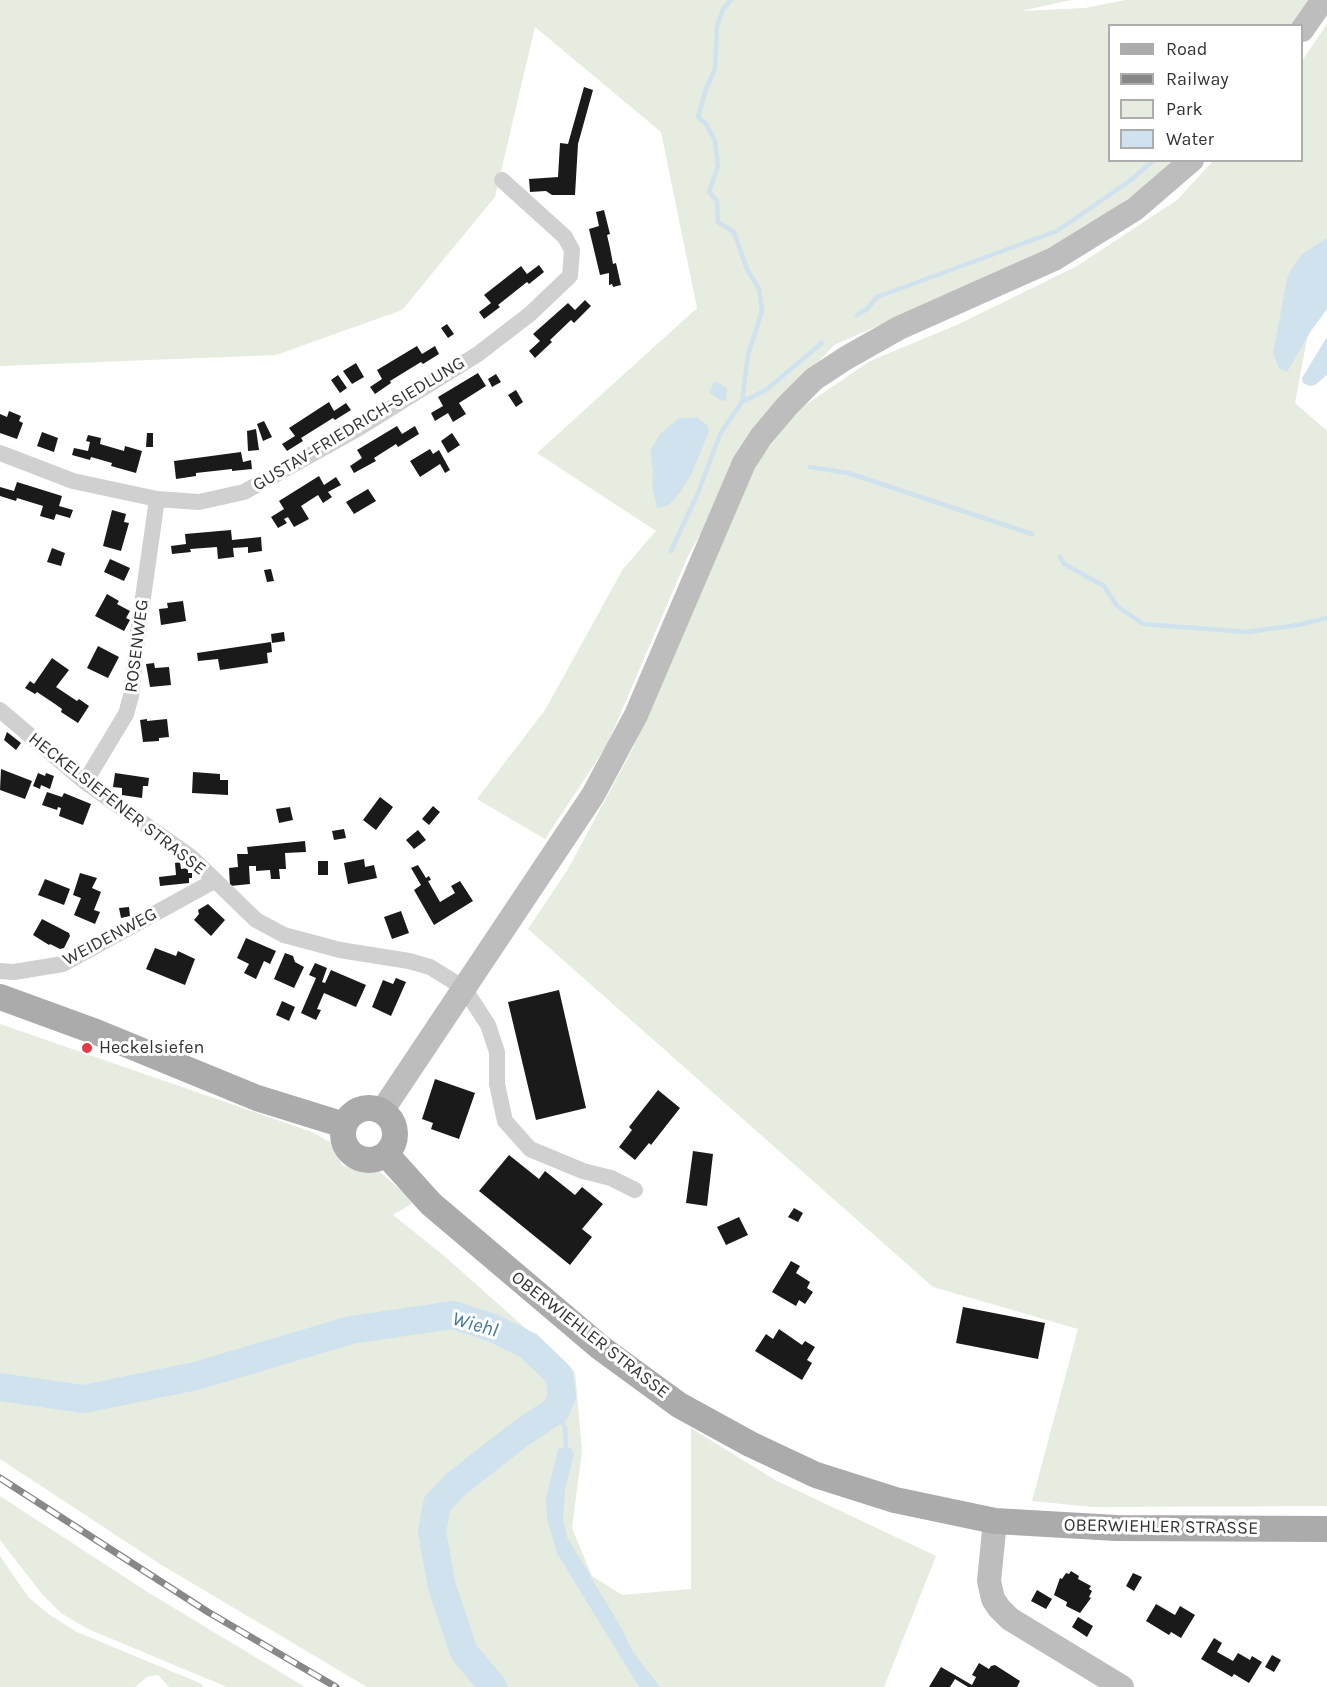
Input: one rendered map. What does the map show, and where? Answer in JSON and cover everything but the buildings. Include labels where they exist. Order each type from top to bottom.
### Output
[{"type":"main road","points":[[1303,29],[1323,0]]},
{"type":"main road","points":[[382,1111],[592,795],[636,715],[744,463],[761,437],[788,405],[814,379],[899,328],[1054,260],[1136,209],[1190,162]]},
{"type":"main road","points":[[0,997],[96,1032],[256,1098],[344,1125]]},
{"type":"main road","points":[[362,1108],[382,1111],[393,1122],[395,1130],[395,1139],[386,1154],[370,1161],[354,1156],[344,1142],[342,1134],[348,1118],[362,1108]]},
{"type":"main road","name":"OBERWIEHLER STRASSE","points":[[386,1154],[431,1204],[601,1348],[679,1405],[750,1444],[816,1475],[895,1500],[995,1521],[1116,1528],[1327,1528]]},
{"type":"main road","points":[[995,1521],[988,1581],[993,1599],[999,1608],[1018,1624],[1122,1687]]},
{"type":"street","name":"GUSTAV-FRIEDRICH-SIEDLUNG","points":[[0,453],[73,481],[157,499],[199,502],[244,492],[359,428],[478,354],[530,314],[570,276],[572,250],[565,237],[502,180]]},
{"type":"street","name":"ROSENWEG","points":[[85,782],[126,714],[131,696],[157,499]]},
{"type":"street","name":"HECKELSIEFENER STRASSE","points":[[0,710],[85,782],[191,857],[256,920],[284,935],[340,950],[409,960],[430,967],[464,988]]},
{"type":"street","name":"WEIDENWEG","points":[[0,971],[14,972],[63,964],[214,881]]},
{"type":"street","points":[[464,988],[488,1026],[496,1052],[497,1084],[505,1121],[530,1149],[583,1172],[611,1178],[635,1190]]},
{"type":"green space","points":[[0,0],[1071,0],[1021,11],[1085,8],[1126,0],[1312,0],[1295,24],[1108,24],[1108,162],[1178,162],[1095,223],[1018,265],[834,345],[763,421],[687,558],[607,745],[545,839],[477,799],[545,710],[623,569],[656,531],[537,453],[697,308],[661,132],[535,27],[495,197],[402,310],[276,355],[0,366]]},
{"type":"green space","points":[[1327,24],[1327,271],[1318,280],[1295,403],[1327,431],[1327,1506],[1093,1507],[1032,1501],[1078,1329],[933,1287],[528,929],[568,869],[633,748],[733,494],[798,410],[870,361],[959,324],[1077,266],[1177,200],[1212,162],[1303,162],[1303,60]]},
{"type":"green space","points":[[0,1024],[312,1132],[330,1142],[343,1166],[379,1171],[414,1202],[393,1215],[443,1255],[575,1372],[582,1451],[572,1528],[592,1576],[622,1595],[691,1589],[691,1428],[775,1480],[936,1556],[884,1687],[367,1687],[160,1564],[0,1459]]},
{"type":"green space","points":[[0,1496],[149,1593],[305,1687],[227,1687],[88,1629],[61,1613],[42,1594],[0,1540]]},
{"type":"green space","points":[[0,1556],[29,1598],[50,1615],[77,1632],[202,1684],[203,1687],[169,1687],[158,1675],[147,1677],[135,1687],[0,1687]]},
{"type":"water","points":[[1327,238],[1327,309],[1287,372],[1279,368],[1273,353],[1288,275],[1301,255]]},
{"type":"water","points":[[1327,337],[1327,375],[1315,385],[1310,386],[1303,383],[1302,378]]},
{"type":"water","points":[[715,381],[727,388],[726,400],[722,401],[709,392]]},
{"type":"water","points":[[697,417],[707,425],[709,431],[692,473],[669,505],[657,508],[652,485],[650,451],[660,434],[678,419]]},
{"type":"water","points":[[566,1446],[572,1449],[574,1455],[565,1489],[563,1519],[567,1537],[622,1629],[633,1652],[660,1687],[640,1687],[636,1682],[557,1553],[547,1518],[546,1498],[558,1449]]},
{"type":"waterway","points":[[671,551],[698,493],[720,434],[742,402],[748,355],[762,311],[759,289],[747,269],[734,232],[718,222],[717,201],[709,192],[718,166],[715,141],[706,124],[698,117],[706,89],[715,69],[717,26],[723,9],[731,0]]},
{"type":"waterway","points":[[857,315],[867,309],[877,297],[1057,231],[1131,180],[1152,162]]},
{"type":"waterway","points":[[742,402],[766,390],[822,343]]},
{"type":"waterway","points":[[810,467],[848,473],[1032,534]]},
{"type":"waterway","points":[[1060,557],[1064,564],[1104,586],[1117,606],[1143,624],[1247,632],[1298,625],[1327,618]]},
{"type":"waterway","name":"Wiehl","points":[[0,1387],[84,1399],[196,1376],[351,1330],[453,1315],[491,1327],[529,1346],[559,1375],[562,1396],[556,1410],[520,1434],[456,1484],[437,1504],[432,1532],[442,1587],[464,1652],[493,1687]]},
{"type":"waterway","points":[[556,1410],[565,1428],[566,1451]]},
{"type":"railway","points":[[0,1478],[208,1612],[336,1687]]},
{"type":"place","name":"Heckelsiefen","points":[[87,1048]]}]
